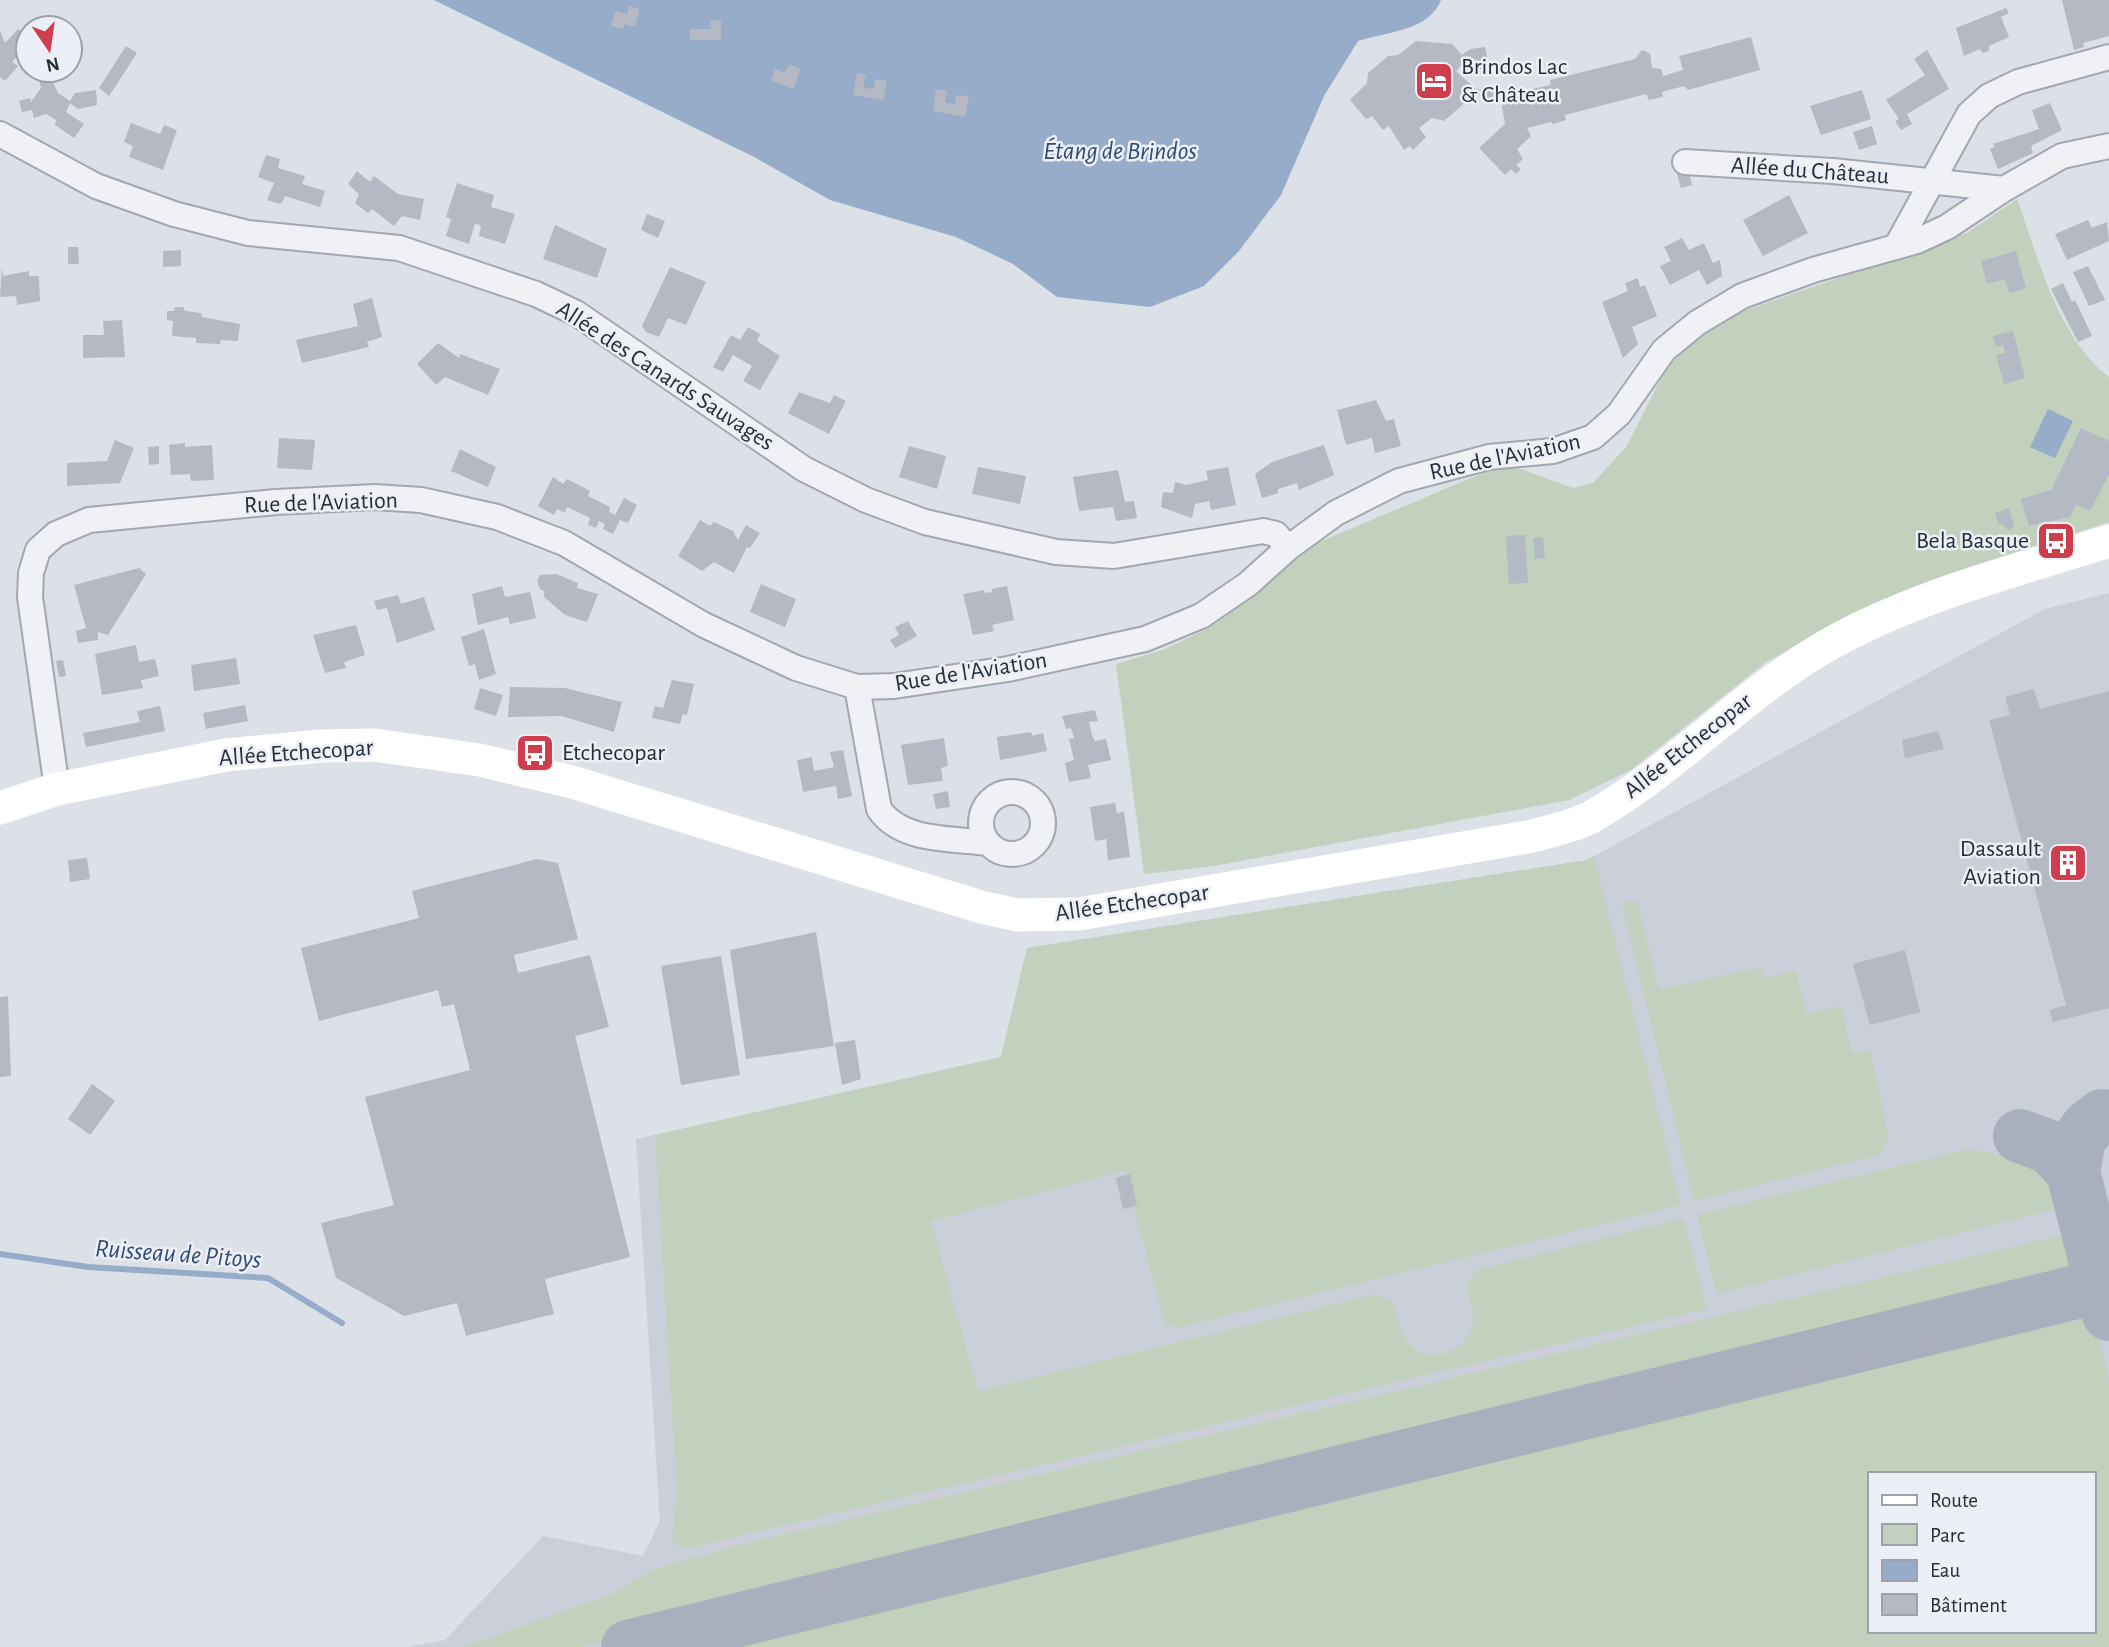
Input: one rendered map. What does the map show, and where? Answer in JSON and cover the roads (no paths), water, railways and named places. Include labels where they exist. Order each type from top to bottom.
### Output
[{"type":"street","points":[[1896,247],[1969,114],[1989,96],[2018,82],[2109,57]]},
{"type":"street","name":"Allée des Canards Sauvages","points":[[0,134],[96,186],[174,214],[248,233],[399,248],[536,294],[576,313],[804,469],[866,500],[925,522],[1067,553],[1114,556],[1263,531],[1276,534],[1288,548]]},
{"type":"street","name":"Rue de l'Aviation","points":[[57,789],[30,597],[31,573],[38,550],[57,534],[89,520],[276,502],[375,497],[421,500],[484,514],[564,543],[704,625],[796,668],[857,687],[894,686],[1008,669],[1144,639],[1201,616],[1248,584],[1288,548],[1336,513],[1399,481],[1489,457],[1553,451],[1593,437],[1619,414],[1664,350],[1697,323],[1742,296],[1813,270],[1896,247],[1947,227],[2004,188],[2063,156],[2109,146]]},
{"type":"street","name":"Allée du Château","points":[[1685,162],[1935,179],[2004,188]]},
{"type":"street","name":"Allée Etchecopar","points":[[57,789],[226,755],[321,746],[374,745],[480,760],[572,782],[981,908],[1017,915],[1079,914],[1532,836],[1591,818],[1630,792],[1758,692],[1860,627],[1911,605],[2109,541]]},
{"type":"street","points":[[857,687],[879,809],[887,821],[903,831],[988,843]]},
{"type":"street","points":[[0,807],[57,789]]},
{"type":"water","name":"Étang de Brindos","points":[[434,0],[1441,0],[1427,18],[1417,24],[1358,41],[1324,96],[1281,195],[1239,251],[1204,286],[1150,307],[1057,297],[1013,264],[956,237],[830,200],[754,157]]},
{"type":"water","points":[[2048,409],[2073,421],[2055,458],[2030,447]]},
{"type":"waterway","name":"Ruisseau de Pitoys","points":[[0,1254],[88,1267],[268,1278],[342,1323]]},
{"type":"place","name":"Brindos Lac & Château","points":[[1434,81]]},
{"type":"place","name":"Bela Basque","points":[[2056,541]]},
{"type":"place","name":"Etchecopar","points":[[535,753]]},
{"type":"place","name":"Dassault Aviation","points":[[2068,863]]}]
